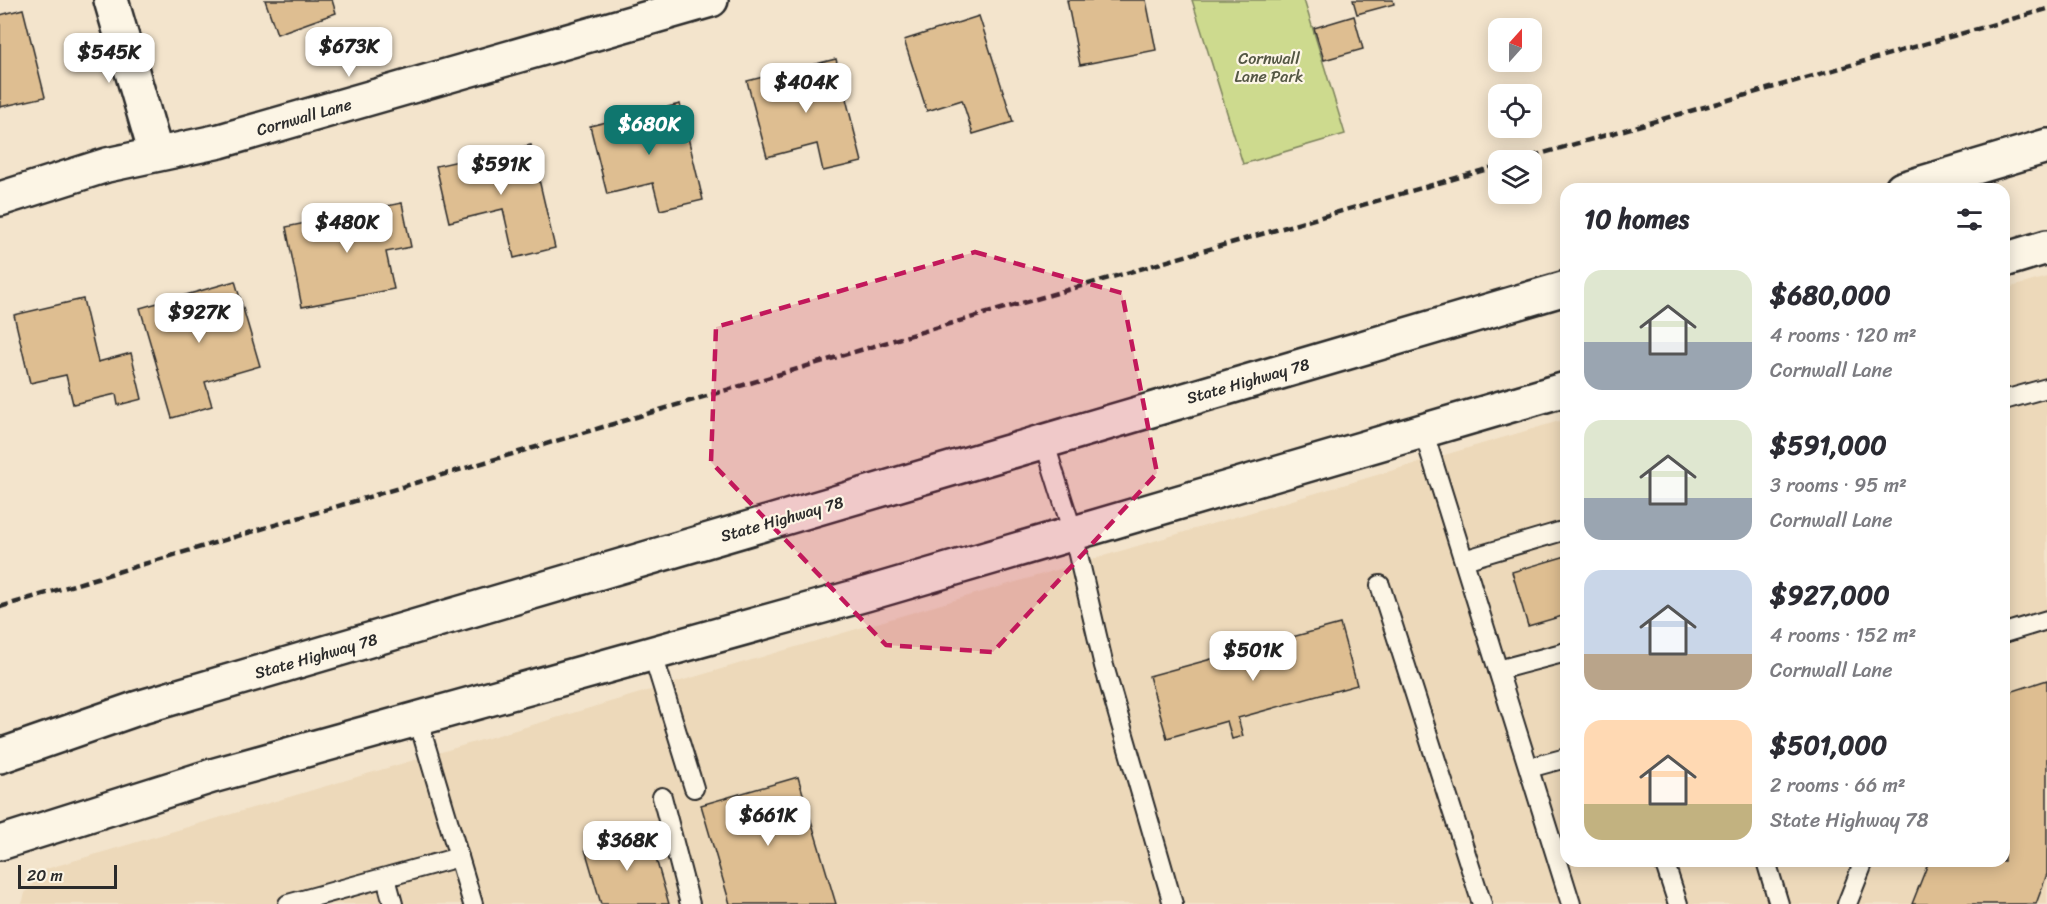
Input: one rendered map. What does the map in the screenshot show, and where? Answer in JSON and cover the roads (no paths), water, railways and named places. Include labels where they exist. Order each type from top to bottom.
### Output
[{"type":"main road","points":[[111,0],[156,154]]},
{"type":"main road","name":"Cornwall Lane","points":[[0,199],[107,165],[220,141],[664,7],[711,0]]},
{"type":"main road","points":[[1922,183],[2047,146]]},
{"type":"main road","points":[[2010,258],[2047,247]]},
{"type":"main road","name":"State Highway 78","points":[[0,756],[138,708],[1560,290]]},
{"type":"main road","points":[[0,843],[222,772],[652,655],[1560,391]]},
{"type":"lane","points":[[2010,398],[2047,388]]},
{"type":"lane","points":[[1423,430],[1571,904]]},
{"type":"lane","points":[[1044,441],[1073,533],[1104,666],[1173,904]]},
{"type":"lane","points":[[1464,560],[1560,532]]},
{"type":"lane","points":[[1380,585],[1482,904]]},
{"type":"lane","points":[[2010,631],[2047,620]]},
{"type":"lane","points":[[1498,670],[1560,654]]},
{"type":"lane","points":[[652,655],[694,788]]},
{"type":"lane","points":[[418,720],[473,904]]},
{"type":"lane","points":[[1529,768],[1560,760]]},
{"type":"lane","points":[[662,797],[690,904]]},
{"type":"lane","points":[[298,903],[459,857]]},
{"type":"lane","points":[[1666,867],[1678,904]]},
{"type":"lane","points":[[1768,867],[1779,904]]},
{"type":"lane","points":[[1847,904],[1862,867]]},
{"type":"lane","points":[[386,878],[393,904]]},
{"type":"railway","points":[[1542,153],[2047,9]]},
{"type":"railway","points":[[0,607],[911,335],[1488,169]]},
{"type":"park label","name":"Cornwall Lane Park","points":[[1269,67]]}]
